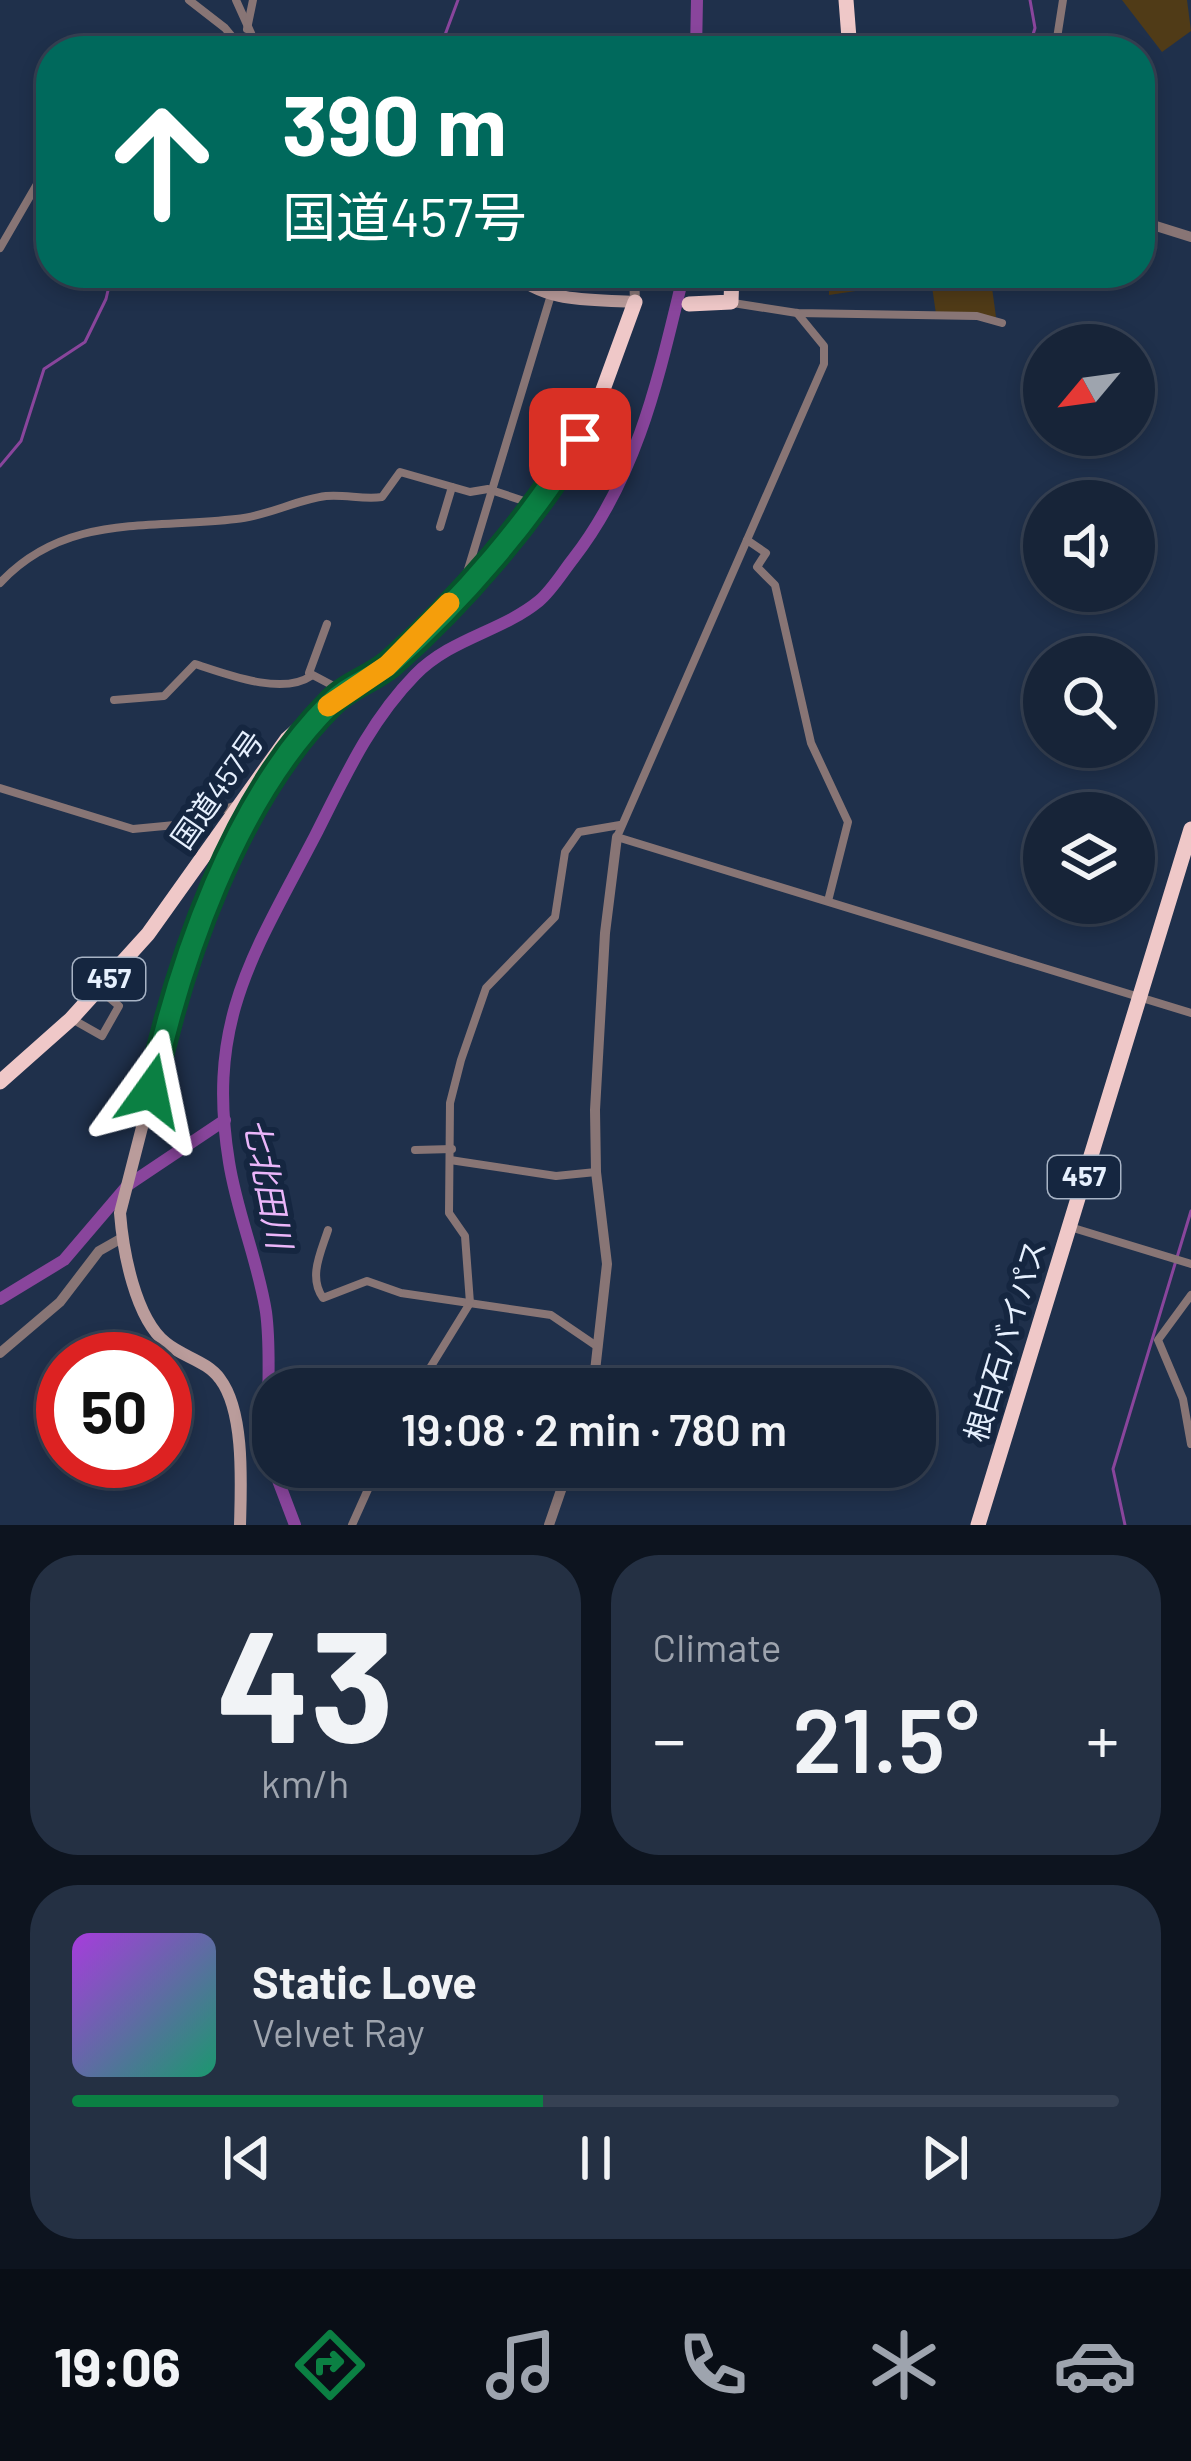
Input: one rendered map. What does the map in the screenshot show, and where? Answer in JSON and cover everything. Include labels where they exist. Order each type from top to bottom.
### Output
[{"type":"highway","points":[[846,0],[849,36]]},
{"type":"highway","points":[[689,304],[731,302],[731,288]]},
{"type":"highway","name":"国道457号","points":[[0,1082],[100,990],[148,934],[287,739],[296,730],[309,729],[344,692],[387,666],[535,505],[593,417],[635,302]]},
{"type":"highway","name":"根白石バイパス","points":[[978,1525],[1191,829]]},
{"type":"main road","points":[[533,288],[551,295],[635,302]]},
{"type":"main road","points":[[240,1525],[241,1465],[229,1396],[217,1375],[170,1346],[150,1323],[122,1238],[122,1201],[167,1018],[209,899],[242,829],[309,729]]},
{"type":"street","points":[[189,0],[232,36]]},
{"type":"street","points":[[236,0],[250,36]]},
{"type":"street","points":[[247,31],[253,0]]},
{"type":"street","points":[[1057,36],[1063,0]]},
{"type":"street","points":[[0,248],[36,186]]},
{"type":"street","points":[[1155,226],[1191,237]]},
{"type":"street","points":[[635,288],[635,302]]},
{"type":"street","points":[[463,587],[488,489],[551,295]]},
{"type":"street","points":[[731,302],[797,313],[976,316],[1002,323]]},
{"type":"street","points":[[596,1368],[608,1264],[596,1172],[605,933],[618,831],[826,357],[824,346],[797,313]]},
{"type":"street","points":[[0,583],[45,546],[96,528],[238,519],[329,496],[382,497],[400,472],[452,487],[488,489],[535,505]]},
{"type":"street","points":[[440,527],[452,487]]},
{"type":"street","points":[[747,540],[766,553],[757,567],[775,585],[811,743],[848,822],[828,901]]},
{"type":"street","points":[[114,700],[164,696],[195,664],[271,682],[301,683],[311,676],[327,624]]},
{"type":"street","points":[[311,676],[344,692]]},
{"type":"street","points":[[0,788],[133,829],[175,825],[238,805]]},
{"type":"street","points":[[430,1368],[470,1303],[465,1236],[449,1213],[450,1103],[486,988],[554,917],[565,852],[579,832],[618,831],[1191,1012]]},
{"type":"street","points":[[71,1019],[102,1036],[119,1006],[100,990]]},
{"type":"street","points":[[415,1150],[556,1176],[596,1172]]},
{"type":"street","points":[[1069,1227],[1187,1262]]},
{"type":"street","points":[[328,1230],[316,1271],[316,1288],[323,1298],[363,1281],[401,1294],[551,1315],[598,1347]]},
{"type":"street","points":[[0,1353],[60,1302],[99,1251],[122,1238]]},
{"type":"street","points":[[1191,1295],[1158,1340],[1183,1399],[1191,1444]]},
{"type":"street","points":[[352,1525],[369,1488]]},
{"type":"street","points":[[549,1525],[562,1488]]},
{"type":"shaded area","points":[[1122,0],[1187,0],[1191,31],[1162,52],[1155,36],[1150,36]]},
{"type":"shaded area","points":[[829,288],[876,288],[829,295]]},
{"type":"shaded area","points":[[932,288],[992,288],[996,317],[936,314]]},
{"type":"waterway","points":[[445,36],[458,0]]},
{"type":"waterway","name":"七北田川","points":[[696,36],[697,0]]},
{"type":"waterway","points":[[1030,0],[1033,36]]},
{"type":"waterway","points":[[0,466],[21,441],[44,369],[85,342],[109,288]]},
{"type":"waterway","name":"七北田川","points":[[269,1368],[266,1312],[229,1162],[224,1112],[230,1028],[254,954],[347,772],[399,693],[429,662],[539,601],[596,526],[644,422],[680,288]]},
{"type":"waterway","points":[[0,1299],[64,1260],[128,1185],[225,1120]]},
{"type":"waterway","points":[[1125,1525],[1113,1469],[1191,1211]]},
{"type":"waterway","name":"七北田川","points":[[281,1488],[295,1525]]},
{"type":"slow traffic","points":[[328,706],[387,666],[449,603]]},
{"type":"route","points":[[151,1091],[186,956],[242,829],[279,771],[331,703],[387,666],[418,638],[499,549],[580,439]]}]
